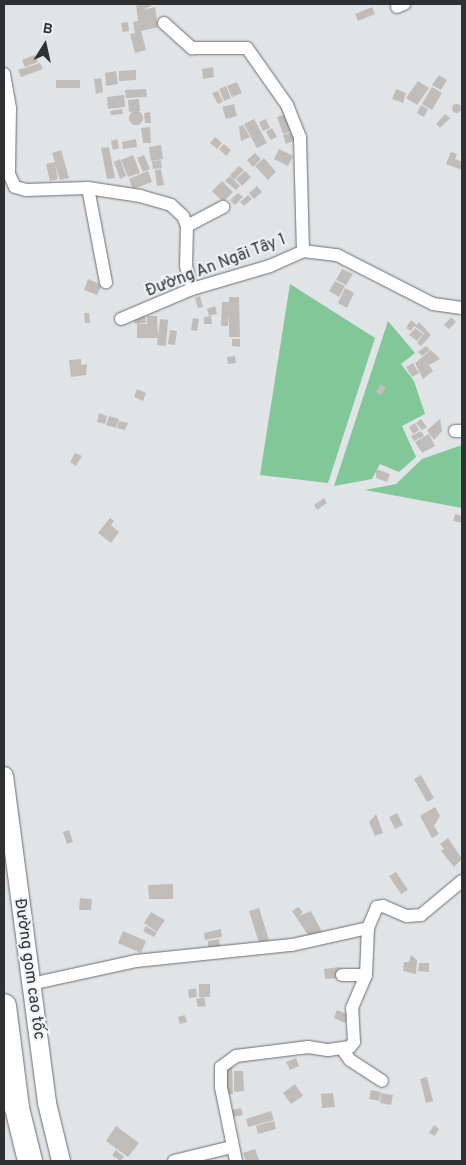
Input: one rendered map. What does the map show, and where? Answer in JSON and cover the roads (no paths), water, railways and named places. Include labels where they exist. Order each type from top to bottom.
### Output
[{"type":"highway","points":[[4,1006],[17,1108],[30,1161]]},
{"type":"main road","name":"Đường gom cao tốc","points":[[4,776],[48,1103],[61,1161]]},
{"type":"street","points":[[164,24],[192,48],[247,48],[287,104],[300,138],[303,251]]},
{"type":"street","points":[[4,74],[10,108],[9,174],[15,187],[26,190],[88,188],[171,206],[184,216],[187,226],[186,266],[192,289]]},
{"type":"street","points":[[88,188],[106,282]]},
{"type":"street","points":[[187,226],[223,207]]},
{"type":"street","name":"Đường An Ngãi Tây 1","points":[[121,319],[192,289],[270,266],[303,251],[337,255],[433,304],[462,308]]},
{"type":"street","points":[[236,1161],[221,1087],[221,1066],[227,1059],[308,1047],[343,1050],[354,1042],[352,1008],[366,975],[368,928],[380,906],[407,916],[421,915],[462,881]]},
{"type":"street","points":[[31,984],[136,961],[292,945],[368,928]]},
{"type":"street","points":[[342,975],[366,975]]},
{"type":"street","points":[[343,1050],[350,1060],[382,1081]]},
{"type":"street","points":[[174,1161],[232,1148]]}]
